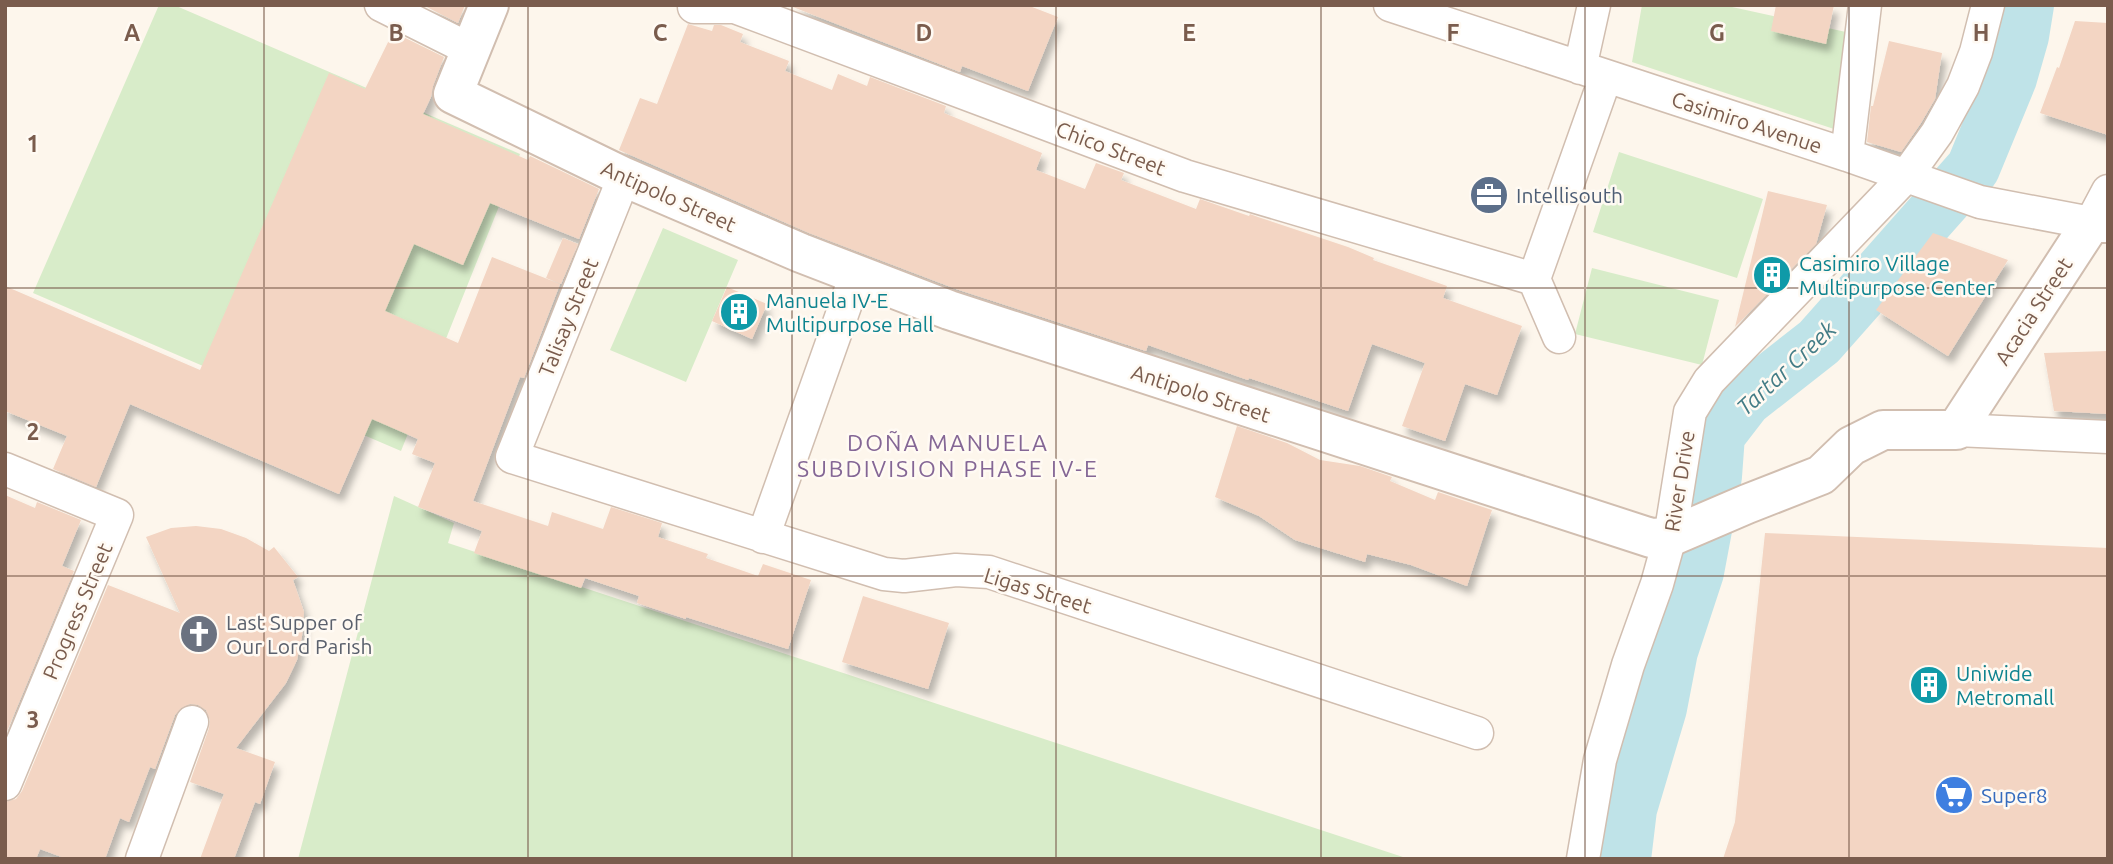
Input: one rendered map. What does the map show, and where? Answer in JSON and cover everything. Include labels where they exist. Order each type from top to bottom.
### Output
[{"type":"street","points":[[381,5],[471,50],[489,5]]},
{"type":"street","name":"Casimiro Avenue","points":[[1390,5],[1847,155],[1980,202],[2102,212]]},
{"type":"street","points":[[1559,337],[1534,279],[1593,72],[1594,5]]},
{"type":"street","points":[[1847,155],[1865,5]]},
{"type":"street","name":"River Drive","points":[[1583,859],[1600,760],[1628,665],[1657,584],[1680,533],[1690,412],[1709,381],[1918,180],[1937,133],[1963,86],[1976,52],[1988,5]]},
{"type":"street","name":"Chico Street","points":[[694,7],[736,6],[1185,176],[1534,279]]},
{"type":"street","name":"Antipolo Street","points":[[471,50],[453,94],[624,177],[856,275],[949,310],[1651,538],[1680,533],[1821,475],[1851,446],[1883,430],[1956,430]]},
{"type":"street","name":"Talisay Street","points":[[512,457],[624,177]]},
{"type":"street","name":"Acacia Street","points":[[1956,430],[2102,212]]},
{"type":"street","points":[[762,537],[856,275]]},
{"type":"street","points":[[1956,430],[2108,437]]},
{"type":"street","name":"Ligas Street","points":[[512,457],[884,573],[904,576],[956,570],[989,572],[1478,733]]},
{"type":"street","name":"Progress Street","points":[[5,469],[117,515],[5,784]]},
{"type":"street","points":[[142,859],[192,722]]},
{"type":"green space","points":[[159,5],[174,5],[520,154],[401,451],[33,293]]},
{"type":"green space","points":[[1642,5],[1723,5],[1855,34],[1837,130],[1632,62]]},
{"type":"green space","points":[[1619,152],[1763,199],[1737,278],[1593,232]]},
{"type":"green space","points":[[663,228],[738,260],[686,382],[610,350]]},
{"type":"green space","points":[[1592,268],[1719,300],[1702,365],[1575,334]]},
{"type":"green space","points":[[394,496],[454,523],[448,543],[1409,859],[298,859]]},
{"type":"building","points":[[423,5],[465,5],[458,23]]},
{"type":"building","points":[[793,5],[1027,5],[1058,17],[1028,91],[962,66],[960,72]]},
{"type":"building","points":[[1776,5],[1834,5],[1826,44],[1771,31]]},
{"type":"building","points":[[2075,21],[2108,23],[2108,135],[2040,113]]},
{"type":"building","points":[[688,24],[712,31],[714,25],[721,25],[743,34],[740,42],[789,61],[785,71],[832,90],[838,74],[867,86],[870,77],[946,106],[944,113],[1042,153],[1036,170],[1085,189],[1096,163],[1124,173],[1121,180],[1196,209],[1200,199],[1249,216],[1250,214],[1348,247],[1374,258],[1373,260],[1447,286],[1443,298],[1522,326],[1497,395],[1465,384],[1445,441],[1402,426],[1425,363],[1372,344],[1348,411],[1148,345],[1146,351],[956,289],[809,233],[619,150],[640,98],[657,104]]},
{"type":"building","points":[[393,32],[444,57],[423,114],[528,160],[530,156],[599,189],[579,239],[490,203],[463,265],[414,244],[385,311],[458,343],[492,257],[560,284],[524,378],[520,377],[473,501],[548,526],[552,512],[603,529],[611,507],[662,523],[658,537],[708,554],[706,558],[758,576],[763,564],[811,580],[788,649],[637,603],[639,596],[585,578],[581,588],[474,553],[482,531],[418,507],[435,463],[412,454],[418,439],[372,419],[339,494],[130,404],[96,487],[53,469],[67,436],[5,411],[5,286],[200,370],[329,73],[365,89]]},
{"type":"building","points":[[1889,41],[1942,53],[1935,99],[1901,152],[1867,142],[1871,106]]},
{"type":"building","name":"Casimiro Village Multipurpose Center","points":[[1768,191],[1827,205],[1816,244],[1735,327]]},
{"type":"building","points":[[1933,233],[2008,260],[1948,356],[1876,310]]},
{"type":"building","points":[[563,238],[578,244],[561,284],[546,278]]},
{"type":"building","name":"Manuela IV-E Multipurpose Hall","points":[[727,287],[767,304],[752,339],[712,321]]},
{"type":"building","points":[[2108,351],[2108,414],[2054,411],[2044,353]]},
{"type":"building","points":[[1237,426],[1287,443],[1320,460],[1360,466],[1392,477],[1390,481],[1435,500],[1438,492],[1492,510],[1467,586],[1411,565],[1367,554],[1365,562],[1295,540],[1259,516],[1215,497]]},
{"type":"building","points":[[5,495],[35,508],[37,502],[81,520],[62,566],[74,571],[5,736]]},
{"type":"building","points":[[196,526],[221,529],[246,538],[269,551],[274,547],[298,577],[293,580],[304,612],[297,660],[286,683],[236,748],[275,762],[260,804],[255,802],[234,859],[200,859],[224,794],[190,782],[210,720],[206,710],[190,704],[175,715],[155,769],[150,767],[129,822],[120,818],[105,859],[67,859],[40,849],[36,859],[5,859],[5,802],[16,799],[22,791],[108,585],[180,613],[146,537],[171,528]]},
{"type":"building","name":"Uniwide Metromall","points":[[1765,533],[2108,548],[2108,859],[1723,859],[1735,822]]},
{"type":"building","points":[[863,596],[949,623],[928,689],[842,662]]},
{"type":"waterway","name":"Tartar Creek","points":[[1624,859],[1630,809],[1660,708],[1671,651],[1697,572],[1715,476],[1718,435],[1745,400],[1819,342],[1973,168],[2010,78],[2022,36],[2027,5]]},
{"type":"place","name":"Intellisouth","points":[[1489,195]]},
{"type":"place","name":"Casimiro Village Multipurpose Center","points":[[1772,275]]},
{"type":"place","name":"Manuela IV-E Multipurpose Hall","points":[[739,312]]},
{"type":"place","name":"Last Supper of Our Lord Parish","points":[[199,634]]},
{"type":"place","name":"Uniwide Metromall","points":[[1929,685]]},
{"type":"place","name":"Super8","points":[[1954,795]]},
{"type":"district","name":"DOÑA MANUELA SUBDIVISION PHASE IV-E","points":[[948,455]]}]
